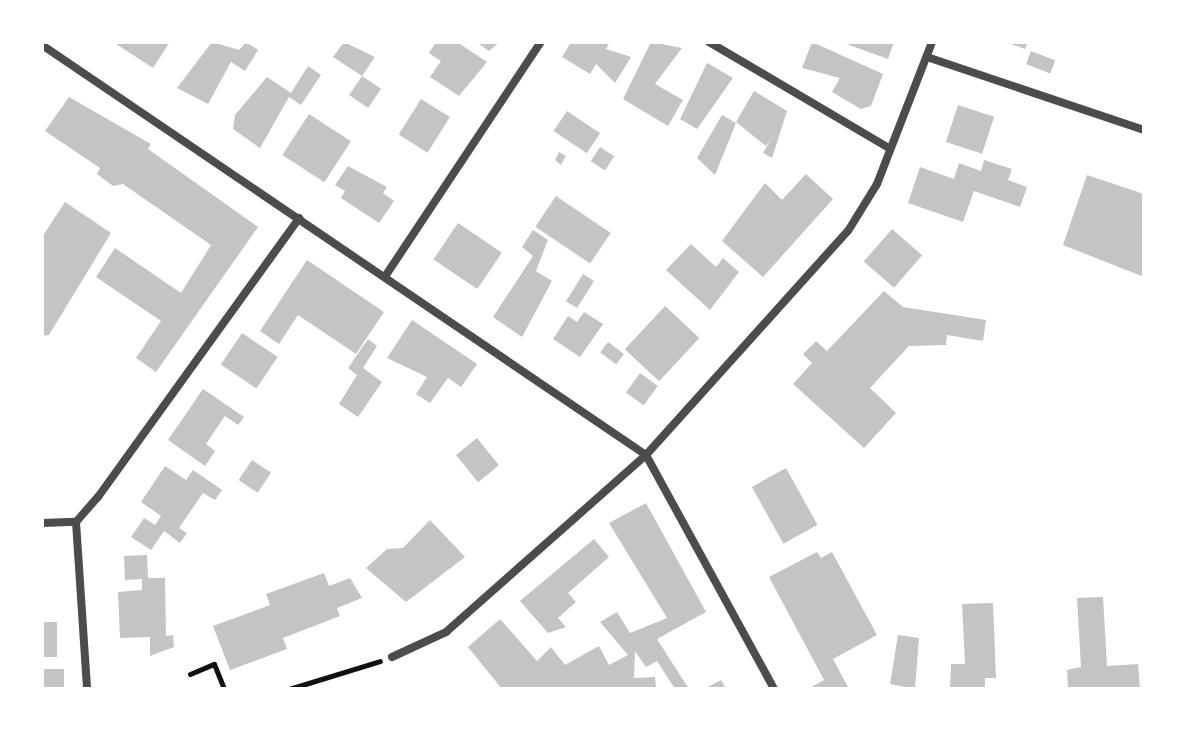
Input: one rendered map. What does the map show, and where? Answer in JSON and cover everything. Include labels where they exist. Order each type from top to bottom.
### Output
[{"type":"street","points":[[386,275],[541,42]]},
{"type":"street","points":[[709,42],[889,148]]},
{"type":"street","points":[[392,657],[446,632],[646,455],[848,231],[889,148],[932,42]]},
{"type":"street","points":[[42,45],[386,275],[646,455],[774,689]]},
{"type":"street","points":[[927,57],[1144,130]]},
{"type":"street","points":[[87,689],[76,522],[150,432],[299,218]]},
{"type":"street","points":[[42,523],[76,522]]},
{"type":"path","points":[[289,689],[392,657]]},
{"type":"path","points":[[190,674],[214,664],[224,689]]},
{"type":"building","points":[[113,42],[170,42],[153,68]]},
{"type":"building","points":[[212,42],[239,50],[246,42],[258,50],[245,71],[231,62],[208,104],[177,88]]},
{"type":"building","points":[[344,42],[375,57],[362,76],[333,57]]},
{"type":"building","points":[[436,42],[457,42],[487,62],[459,96],[430,77],[441,61],[429,53]]},
{"type":"building","points":[[476,42],[500,42],[489,51]]},
{"type":"building","points":[[571,42],[610,42],[606,49],[631,57],[615,83],[596,64],[590,74],[562,57]]},
{"type":"building","points":[[651,42],[682,48],[655,84],[683,100],[668,126],[623,99]]},
{"type":"building","points":[[812,42],[883,74],[871,106],[861,109],[832,92],[840,78],[802,68]]},
{"type":"building","points":[[841,42],[894,42],[888,59]]},
{"type":"building","points":[[1005,42],[1028,42],[1025,49]]},
{"type":"building","points":[[1031,51],[1055,60],[1050,73],[1026,64]]},
{"type":"building","points":[[707,63],[733,78],[697,129],[680,119]]},
{"type":"building","points":[[308,66],[321,75],[301,105],[289,97],[260,148],[233,129],[235,115],[267,77],[291,93]]},
{"type":"building","points":[[362,76],[381,89],[368,108],[349,95]]},
{"type":"building","points":[[754,91],[787,111],[772,158],[763,153],[773,135],[766,146],[736,122]]},
{"type":"building","points":[[69,97],[151,144],[148,149],[258,227],[156,372],[136,358],[161,321],[96,277],[115,248],[181,293],[211,245],[123,184],[113,186],[97,174],[100,168],[45,131]]},
{"type":"building","points":[[421,99],[450,117],[428,153],[399,135]]},
{"type":"building","points":[[958,105],[994,117],[982,154],[946,142]]},
{"type":"building","points":[[567,111],[600,133],[587,153],[554,131]]},
{"type":"building","points":[[309,114],[351,141],[324,182],[282,155]]},
{"type":"building","points":[[722,115],[736,123],[715,175],[697,158]]},
{"type":"building","points":[[600,147],[614,156],[605,171],[591,161]]},
{"type":"building","points":[[559,152],[566,156],[561,165],[555,160]]},
{"type":"building","points":[[984,160],[1012,169],[1008,180],[1027,187],[1020,207],[974,191],[963,222],[908,203],[920,167],[954,179],[959,163],[981,171]]},
{"type":"building","points":[[348,166],[387,187],[383,193],[394,201],[379,223],[341,198],[345,191],[335,185]]},
{"type":"building","points":[[806,174],[833,199],[763,277],[722,241],[765,183],[782,200]]},
{"type":"building","points":[[1087,175],[1144,194],[1144,277],[1063,245]]},
{"type":"building","points":[[556,196],[611,233],[590,264],[535,227]]},
{"type":"building","points":[[65,202],[111,233],[49,335],[42,336],[42,237]]},
{"type":"building","points":[[458,223],[502,253],[477,289],[433,259]]},
{"type":"building","points":[[892,229],[922,255],[894,288],[864,261]]},
{"type":"building","points":[[533,230],[548,240],[536,271],[552,281],[522,337],[493,317],[533,256],[522,247]]},
{"type":"building","points":[[691,244],[716,267],[723,258],[739,272],[710,310],[666,270]]},
{"type":"building","points":[[307,260],[384,312],[356,354],[298,315],[279,344],[260,331]]},
{"type":"building","points":[[583,274],[594,281],[577,308],[566,301]]},
{"type":"building","points":[[884,291],[903,307],[986,320],[983,341],[947,335],[946,345],[909,346],[870,388],[896,413],[864,448],[793,384],[812,363],[803,354],[816,341],[827,351]]},
{"type":"building","points":[[665,306],[699,338],[659,381],[625,349]]},
{"type":"building","points":[[584,312],[603,324],[580,357],[553,339],[568,316],[577,322]]},
{"type":"building","points":[[412,320],[477,364],[461,387],[448,378],[430,403],[416,394],[427,377],[387,358]]},
{"type":"building","points":[[242,333],[278,357],[256,389],[221,365]]},
{"type":"building","points":[[368,339],[377,346],[363,368],[382,382],[358,417],[339,404],[357,375],[348,368]]},
{"type":"building","points":[[608,342],[624,354],[616,364],[600,352]]},
{"type":"building","points":[[640,373],[658,386],[644,405],[626,392]]},
{"type":"building","points":[[203,389],[244,417],[238,425],[225,416],[206,444],[215,451],[205,466],[168,440]]},
{"type":"building","points":[[477,438],[499,465],[478,482],[456,455]]},
{"type":"building","points":[[252,460],[271,473],[258,493],[239,480]]},
{"type":"building","points":[[165,466],[186,480],[193,470],[222,490],[215,500],[203,493],[179,528],[187,533],[180,543],[164,531],[151,550],[131,537],[144,518],[155,525],[161,516],[141,502]]},
{"type":"building","points":[[786,468],[818,525],[783,544],[752,487]]},
{"type":"building","points":[[646,503],[706,612],[657,639],[689,689],[675,689],[657,661],[646,667],[635,651],[634,678],[655,677],[656,689],[502,689],[468,647],[500,619],[537,661],[551,647],[565,665],[599,646],[609,665],[628,655],[600,622],[617,612],[630,633],[667,618],[609,523]]},
{"type":"building","points":[[430,520],[465,557],[406,602],[366,568],[387,549],[403,548]]},
{"type":"building","points":[[594,539],[609,557],[568,593],[576,602],[558,618],[566,627],[548,633],[520,601]]},
{"type":"building","points":[[817,552],[821,558],[832,552],[877,635],[833,659],[849,689],[808,689],[824,680],[769,577]]},
{"type":"building","points":[[147,555],[148,578],[165,578],[166,636],[173,635],[174,647],[150,656],[150,637],[120,638],[118,592],[142,590],[142,579],[125,580],[124,556]]},
{"type":"building","points":[[324,573],[329,586],[350,578],[362,598],[337,608],[340,616],[283,638],[287,649],[230,670],[213,626],[270,605],[266,594]]},
{"type":"building","points":[[1103,597],[1107,666],[1138,664],[1140,689],[1068,689],[1067,670],[1081,667],[1077,598]]},
{"type":"building","points":[[993,603],[996,678],[985,678],[985,689],[950,689],[951,664],[965,664],[962,604]]},
{"type":"building","points":[[42,622],[57,622],[57,657],[42,657]]},
{"type":"building","points":[[898,635],[919,638],[915,689],[890,684]]},
{"type":"building","points":[[42,669],[64,669],[64,689],[42,689]]},
{"type":"building","points":[[721,680],[726,689],[704,689]]}]
